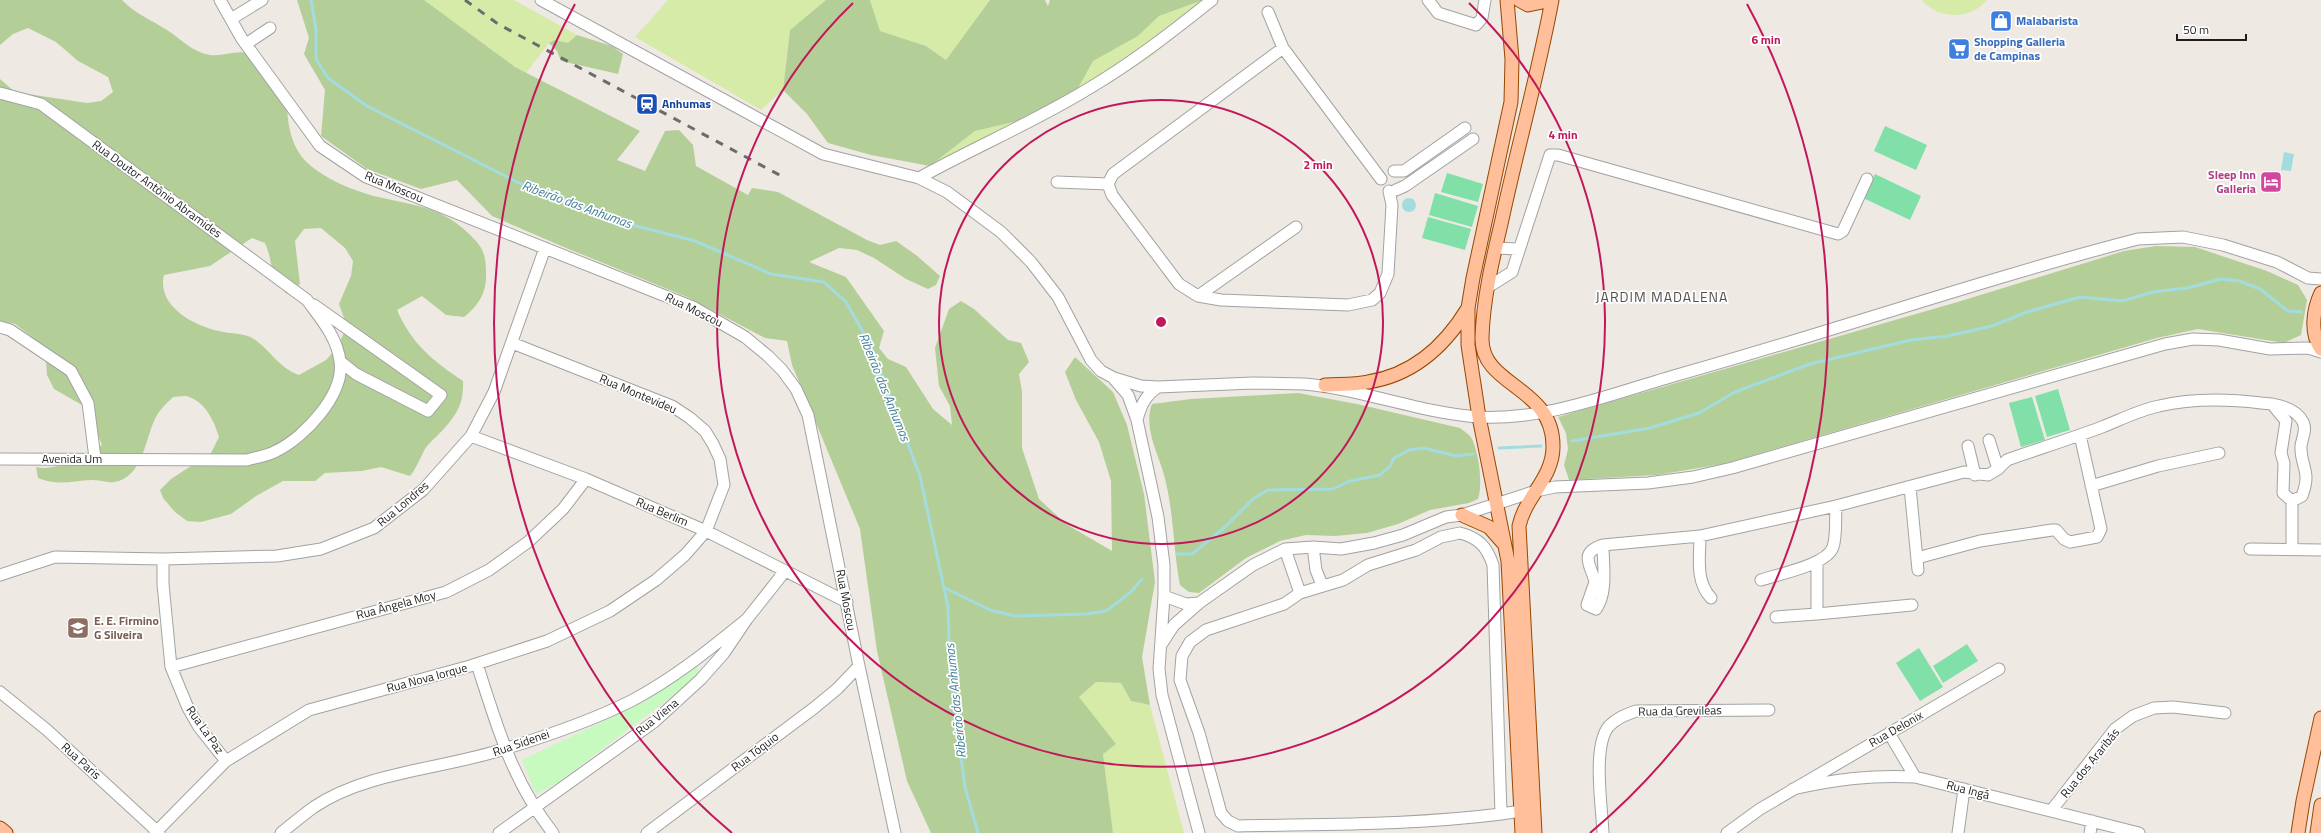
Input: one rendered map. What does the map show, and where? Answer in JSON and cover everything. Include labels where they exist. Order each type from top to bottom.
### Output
[{"type":"main road","points":[[1507,0],[1512,59],[1511,102],[1468,308],[1468,345],[1479,417],[1497,503],[1508,568],[1522,833]]},
{"type":"main road","points":[[1519,0],[1528,5],[1552,0],[1495,248],[1488,287],[1482,340],[1485,354],[1502,377],[1530,396],[1543,412],[1552,432],[1553,447],[1551,464],[1522,512],[1519,526],[1535,833]]},
{"type":"main road","points":[[2321,293],[2314,313],[2314,325],[2321,351]]},
{"type":"main road","points":[[1325,385],[1369,382],[1403,372],[1432,353],[1445,341],[1468,308]]},
{"type":"main road","points":[[1462,515],[1489,527],[1505,546]]},
{"type":"main road","points":[[2298,833],[2306,786],[2321,718]]},
{"type":"main road","points":[[2317,833],[2321,805]]},
{"type":"main road","points":[[0,828],[6,833]]},
{"type":"street","name":"Rua Moscou","points":[[220,0],[246,44],[320,146],[366,177],[693,307],[745,337],[782,370],[796,389],[808,415],[847,602],[858,666],[895,833]]},
{"type":"street","points":[[231,20],[262,0]]},
{"type":"street","points":[[541,0],[823,154],[918,178],[947,192],[1001,232],[1031,262],[1058,297],[1091,360],[1102,371],[1114,378],[1141,386],[1158,387],[1253,383],[1325,385],[1415,406],[1479,417],[1543,412],[1701,368],[2138,239],[2183,237],[2223,245],[2277,262],[2308,278],[2321,279]]},
{"type":"street","points":[[918,178],[968,151],[1025,125],[1088,89],[1151,48],[1212,0]]},
{"type":"street","points":[[1428,0],[1438,13],[1476,25],[1482,18],[1485,0]]},
{"type":"street","points":[[1268,12],[1283,48],[1381,179],[1383,186],[1393,190],[1405,186],[1473,140]]},
{"type":"street","points":[[246,44],[270,28]]},
{"type":"street","points":[[1283,48],[1113,174],[1108,184],[1112,195],[1179,284],[1198,296],[1221,300],[1348,305],[1372,300],[1380,293],[1388,274],[1393,190]]},
{"type":"street","name":"Rua Doutor Antônio Abramides","points":[[0,93],[41,104],[308,300],[441,395],[428,411],[356,374],[341,362]]},
{"type":"street","points":[[1381,179],[1387,172],[1404,171],[1465,128]]},
{"type":"street","points":[[1488,287],[1512,272],[1550,156],[1558,155],[1838,234],[1843,231],[1867,179]]},
{"type":"street","points":[[1393,190],[1400,186],[1402,179],[1394,171]]},
{"type":"street","points":[[1057,182],[1108,184]]},
{"type":"street","points":[[1198,296],[1296,227]]},
{"type":"street","name":"Rua Londres","points":[[0,575],[55,557],[163,559],[277,556],[321,549],[374,528],[423,490],[471,436],[494,392],[545,248]]},
{"type":"street","points":[[1495,248],[1519,249]]},
{"type":"street","name":"Rua Doutor Antônio Abramides","points":[[144,459],[247,460],[276,452],[304,432],[324,410],[338,380],[341,362],[332,335],[308,300]]},
{"type":"street","points":[[0,327],[10,330],[71,371],[88,403],[95,458]]},
{"type":"street","points":[[1160,647],[1174,625],[1199,603],[1254,565],[1285,549],[1313,547],[1341,549],[1374,543],[1403,535],[1446,517],[1462,515],[1536,491],[1555,487],[1648,483],[1693,477],[1732,468],[2165,344],[2193,339],[2219,340],[2270,349],[2308,348],[2321,351]]},
{"type":"street","name":"Rua Montevideu","points":[[512,343],[672,406],[690,418],[705,431],[720,459],[724,484],[706,531]]},
{"type":"street","points":[[1114,378],[1128,396],[1137,420],[1158,517],[1164,565],[1164,596],[1159,669],[1162,695],[1199,833]]},
{"type":"street","points":[[1137,420],[1141,405],[1150,393],[1158,387]]},
{"type":"street","points":[[1602,545],[1603,590],[1601,602],[1596,609],[1587,606],[1588,598],[1595,582],[1587,561],[1589,553],[1595,547],[1602,545],[1700,536],[1836,506],[1964,472],[1975,475],[1988,475],[1998,469],[2007,460],[2158,406],[2192,400],[2228,399],[2272,404],[2286,407],[2296,414],[2304,423],[2305,434],[2301,446],[2307,471],[2307,484],[2302,496],[2292,501]]},
{"type":"street","points":[[2272,404],[2286,421],[2282,442],[2284,467],[2282,484],[2283,493],[2292,501],[2292,549]]},
{"type":"street","points":[[1917,558],[1980,541],[2052,530],[2056,530],[2064,539],[2070,542],[2097,537],[2101,529],[2080,435]]},
{"type":"street","name":"Rua Berlim","points":[[471,436],[586,479],[706,531],[847,602]]},
{"type":"street","points":[[1990,440],[1998,469]]},
{"type":"street","points":[[1968,446],[1975,475]]},
{"type":"street","points":[[2091,486],[2158,466],[2219,453]]},
{"type":"street","name":"Avenida Um","points":[[0,459],[144,459]]},
{"type":"street","name":"Rua Ângela Moy","points":[[171,667],[446,592],[489,570],[528,542],[563,509],[586,479]]},
{"type":"street","points":[[1910,487],[1918,570]]},
{"type":"street","points":[[1761,580],[1816,562],[1829,555],[1834,546],[1836,506]]},
{"type":"street","name":"Rua Nova Iorque","points":[[157,832],[226,761],[309,710],[477,664],[547,641],[610,611],[656,580],[685,555],[706,531]]},
{"type":"street","points":[[1501,814],[1493,565],[1482,543],[1473,537],[1460,533],[1441,537],[1416,550],[1368,565],[1343,580],[1322,585],[1300,593],[1284,604],[1199,634],[1190,642],[1182,656],[1180,680],[1199,732],[1221,813],[1228,822],[1238,826],[1376,822],[1444,819],[1501,814],[1521,811]]},
{"type":"street","points":[[1700,536],[1700,581],[1703,590],[1711,598]]},
{"type":"street","points":[[1313,547],[1316,570],[1322,585]]},
{"type":"street","points":[[1285,549],[1300,593]]},
{"type":"street","points":[[2250,549],[2321,550]]},
{"type":"street","name":"Rua La Paz","points":[[163,559],[163,584],[171,667],[188,708],[199,727],[226,761]]},
{"type":"street","points":[[1816,562],[1817,614]]},
{"type":"street","name":"Rua Viena","points":[[499,833],[654,722],[724,654],[747,619],[786,571]]},
{"type":"street","points":[[1164,596],[1186,604],[1199,603]]},
{"type":"street","points":[[1776,617],[1912,605]]},
{"type":"street","name":"Rua Sidenei","points":[[281,833],[315,806],[357,786],[401,773],[465,761],[504,749],[577,724],[631,701],[685,668],[747,619]]},
{"type":"street","points":[[714,645],[724,654]]},
{"type":"street","points":[[698,658],[709,670]]},
{"type":"street","points":[[477,664],[504,749],[534,808],[553,833]]},
{"type":"street","name":"Rua Tóquio","points":[[647,833],[814,708],[837,689],[858,666]]},
{"type":"street","name":"Rua Delonix","points":[[1727,833],[1760,809],[1999,668]]},
{"type":"street","name":"Rua Paris","points":[[0,692],[52,735],[157,832]]},
{"type":"street","name":"Rua dos Araribás","points":[[2051,811],[2115,729],[2133,716],[2154,708],[2173,707],[2225,714]]},
{"type":"street","name":"Rua da Grevileas","points":[[1603,833],[1600,760],[1602,740],[1608,727],[1620,716],[1636,711],[1769,710]]},
{"type":"street","points":[[1890,733],[1915,777]]},
{"type":"street","name":"Rua Ingá","points":[[1793,789],[1838,779],[1878,775],[1915,777],[2140,833]]},
{"type":"street","points":[[1958,833],[1964,790]]},
{"type":"street","points":[[2090,833],[2092,821]]},
{"type":"green space","points":[[0,0],[122,0],[138,13],[198,51],[210,55],[240,52],[258,58],[286,101],[290,132],[298,151],[301,156],[317,171],[338,183],[360,192],[420,206],[444,215],[456,222],[472,237],[480,246],[484,254],[486,280],[481,298],[469,313],[464,317],[446,315],[422,296],[397,310],[409,333],[424,351],[463,381],[462,397],[454,417],[426,447],[417,466],[410,476],[381,467],[362,471],[325,473],[315,481],[283,481],[256,496],[231,514],[201,522],[187,521],[175,512],[163,498],[160,490],[171,479],[211,453],[219,437],[215,425],[205,408],[195,400],[187,396],[183,396],[173,397],[160,411],[154,421],[137,466],[131,474],[123,479],[114,482],[92,480],[52,482],[38,478],[36,467],[52,467],[70,462],[102,445],[92,421],[82,405],[54,389],[47,375],[46,361],[40,348],[31,336],[15,324],[0,321],[0,79],[15,92],[87,103],[101,101],[113,92],[108,77],[78,61],[56,42],[28,28],[13,34],[0,45]],"holes":[[[321,228],[345,248],[353,261],[351,276],[339,304],[344,318],[344,333],[336,349],[326,360],[299,375],[286,368],[254,339],[243,335],[213,330],[191,321],[172,306],[166,297],[163,286],[164,275],[210,266],[252,238],[265,243],[274,276],[287,294],[300,284],[295,241],[304,229]]]},
{"type":"green space","points":[[297,0],[424,0],[515,67],[640,131],[617,160],[645,171],[665,131],[679,130],[693,145],[696,166],[748,195],[752,188],[778,192],[867,240],[880,245],[896,241],[916,255],[940,276],[936,285],[928,289],[906,279],[874,258],[857,250],[839,248],[809,262],[846,277],[884,331],[879,348],[888,359],[906,367],[933,409],[952,425],[950,406],[939,386],[935,348],[949,309],[961,301],[974,309],[1008,340],[1021,343],[1029,362],[1019,374],[1022,392],[1022,448],[1039,499],[1066,524],[1112,551],[1111,481],[1099,442],[1076,400],[1065,372],[1075,357],[1113,392],[1127,425],[1144,494],[1155,582],[1142,657],[1150,705],[1131,701],[1121,683],[1096,682],[1079,697],[1116,744],[1103,754],[1113,833],[931,833],[907,781],[877,651],[860,529],[792,365],[787,341],[765,338],[687,297],[492,216],[457,180],[421,189],[367,169],[321,136],[325,90],[304,54],[309,38]]},
{"type":"green space","points":[[424,0],[514,0],[577,35],[568,43],[549,43],[526,73],[515,67]]},
{"type":"green space","points":[[668,0],[826,0],[790,30],[783,90],[761,110],[635,37]]},
{"type":"green space","points":[[826,0],[870,0],[880,31],[926,46],[946,60],[990,0],[1045,0],[1048,6],[1050,0],[1203,0],[1159,16],[1138,36],[1093,61],[1077,90],[1018,121],[975,131],[930,166],[871,155],[828,143],[807,114],[783,90],[790,30]]},
{"type":"green space","points":[[870,0],[990,0],[946,60],[926,46],[880,31]]},
{"type":"green space","points":[[1203,0],[1219,0],[1152,56],[1112,82],[952,167],[930,166],[975,131],[1018,121],[1077,90],[1092,61],[1138,36],[1159,16]]},
{"type":"green space","points":[[1922,0],[1987,0],[1980,7],[1972,11],[1954,15],[1937,11],[1929,7]]},
{"type":"green space","points":[[577,35],[612,46],[623,54],[618,74],[561,61],[557,51],[549,43],[555,40],[568,43]]},
{"type":"green space","points":[[1885,126],[1927,145],[1916,170],[1874,151]]},
{"type":"green space","points":[[1447,173],[1483,184],[1478,202],[1441,192]]},
{"type":"green space","points":[[1875,174],[1921,196],[1910,220],[1863,198]]},
{"type":"green space","points":[[1435,193],[1478,206],[1472,227],[1429,215]]},
{"type":"green space","points":[[1428,217],[1471,229],[1465,250],[1422,238]]},
{"type":"green space","points":[[2156,246],[2195,247],[2267,271],[2298,285],[2307,300],[2301,335],[2284,343],[2198,329],[2157,338],[1723,464],[1657,475],[1569,480],[1564,465],[1568,449],[1566,433],[1558,417],[1961,301],[2124,251]]},
{"type":"green space","points":[[2058,389],[2070,430],[2047,437],[2035,396]]},
{"type":"green space","points":[[1298,393],[1357,404],[1460,428],[1471,438],[1477,453],[1480,469],[1478,499],[1469,503],[1430,510],[1398,524],[1367,533],[1335,536],[1306,535],[1280,541],[1246,558],[1199,593],[1189,592],[1180,585],[1172,516],[1167,489],[1150,431],[1149,422],[1152,404],[1191,399]]},
{"type":"green space","points":[[2032,397],[2045,440],[2021,447],[2009,403]]},
{"type":"green space","points":[[1967,644],[1978,661],[1943,683],[1933,666]]},
{"type":"green space","points":[[1919,648],[1943,687],[1920,701],[1896,663]]},
{"type":"green space","points":[[696,666],[701,674],[560,781],[536,794],[522,760],[621,713]]},
{"type":"green space","points":[[1096,682],[1121,683],[1131,701],[1150,705],[1184,833],[1113,833],[1103,754],[1079,697]]},
{"type":"water","points":[[2284,152],[2294,154],[2291,171],[2281,170]]},
{"type":"water","points":[[1406,198],[1412,198],[1416,202],[1416,208],[1412,212],[1406,212],[1402,208],[1402,202]]},
{"type":"waterway","name":"Ribeirão das Anhumas","points":[[311,0],[316,29],[316,59],[328,78],[367,106],[519,183],[612,220],[695,241],[771,274],[824,282],[846,302],[871,346],[920,476],[948,607],[950,675],[965,787],[978,833]]},
{"type":"waterway","points":[[1572,441],[1650,428],[1699,413],[1735,392],[1810,364],[1911,340],[1948,336],[1992,326],[2027,312],[2080,297],[2122,301],[2153,292],[2187,288],[2221,279],[2239,281],[2260,289],[2288,311],[2301,312]]},
{"type":"waterway","points":[[1499,448],[1541,446]]},
{"type":"waterway","points":[[1177,554],[1192,554],[1225,527],[1253,499],[1268,490],[1333,489],[1350,481],[1380,475],[1390,466],[1394,458],[1409,450],[1424,448],[1456,456],[1473,454]]},
{"type":"waterway","points":[[943,587],[990,610],[1015,616],[1086,614],[1106,611],[1131,592],[1142,579]]},
{"type":"railway","points":[[465,0],[498,24],[785,178]]},
{"type":"place","name":"Malabarista","points":[[2001,21]]},
{"type":"place","name":"Shopping Galleria de Campinas","points":[[1959,49]]},
{"type":"place","name":"Anhumas","points":[[647,104]]},
{"type":"place","name":"Sleep Inn Galleria","points":[[2271,182]]},
{"type":"place","name":"E. E. Firmino G Silveira","points":[[78,628]]},
{"type":"district","name":"JARDIM MADALENA","points":[[1662,297]]}]
